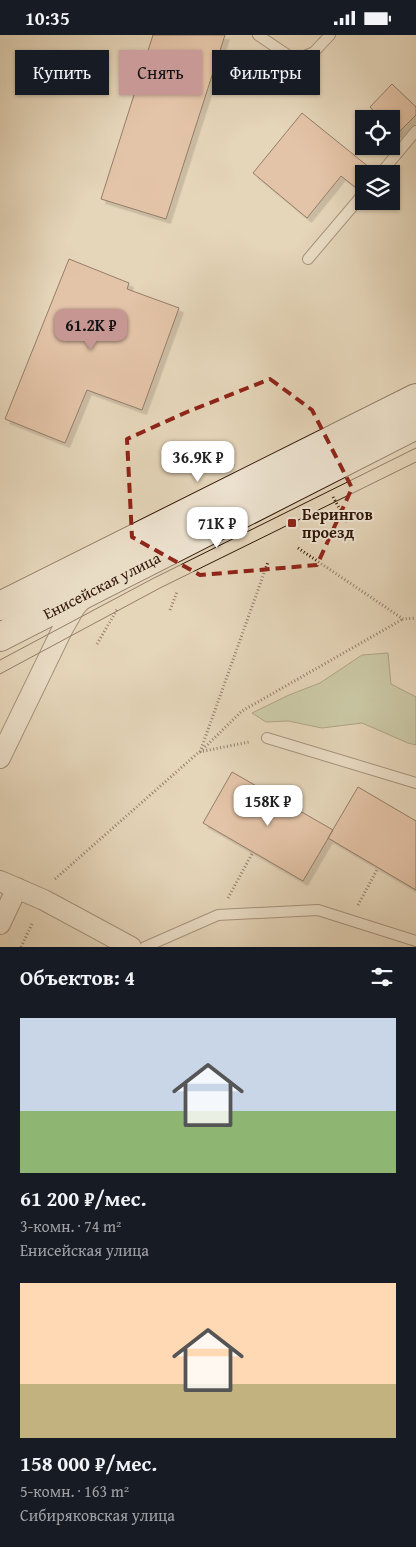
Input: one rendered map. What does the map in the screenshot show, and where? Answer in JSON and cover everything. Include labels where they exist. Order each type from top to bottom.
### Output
[{"type":"main road","name":"Енисейская улица","points":[[0,606],[416,398]]},
{"type":"main road","name":"Енисейская улица","points":[[0,637],[416,425]]},
{"type":"street","points":[[0,758],[63,627],[75,607],[93,588]]},
{"type":"street","points":[[0,924],[9,885],[44,900],[131,947]]},
{"type":"lane","points":[[258,35],[295,60],[314,52],[330,35]]},
{"type":"lane","points":[[388,165],[416,131]]},
{"type":"lane","points":[[308,259],[355,204]]},
{"type":"lane","points":[[267,738],[416,783]]},
{"type":"lane","points":[[145,947],[218,915],[318,910],[416,941]]},
{"type":"path","points":[[330,491],[347,522]]},
{"type":"path","points":[[298,548],[403,619]]},
{"type":"path","points":[[199,752],[268,562]]},
{"type":"path","points":[[170,610],[177,592]]},
{"type":"path","points":[[97,644],[119,606]]},
{"type":"path","points":[[54,881],[57,875],[199,752],[242,711],[403,619],[416,618]]},
{"type":"path","points":[[199,752],[267,738]]},
{"type":"path","points":[[218,915],[253,852]]},
{"type":"path","points":[[350,920],[378,867]]},
{"type":"path","points":[[21,947],[32,925]]},
{"type":"highlighted area","points":[[270,379],[312,410],[352,488],[317,565],[200,575],[132,537],[127,439],[187,412]]},
{"type":"green space","points":[[388,653],[391,684],[416,697],[416,745],[362,723],[322,728],[288,721],[266,722],[252,713],[289,695],[320,683],[362,655]]},
{"type":"building","points":[[153,35],[225,35],[220,50],[212,50],[212,76],[166,219],[101,199],[134,95],[202,95],[202,50],[148,50]]},
{"type":"building","points":[[392,84],[416,107],[416,115],[400,131],[400,110],[373,110],[370,107]]},
{"type":"building","points":[[302,113],[366,165],[355,165],[355,187],[341,176],[307,218],[253,173]]},
{"type":"building","points":[[69,259],[129,283],[127,289],[179,308],[142,410],[87,390],[65,443],[5,419]]},
{"type":"building","points":[[232,772],[333,830],[303,881],[203,823]]},
{"type":"building","points":[[358,787],[416,821],[416,890],[328,838]]},
{"type":"tram line","points":[[0,660],[154,578],[416,448]]},
{"type":"tram line","points":[[0,674],[160,588],[416,462]]},
{"type":"place","name":"Берингов проезд","points":[[292,523]]}]
